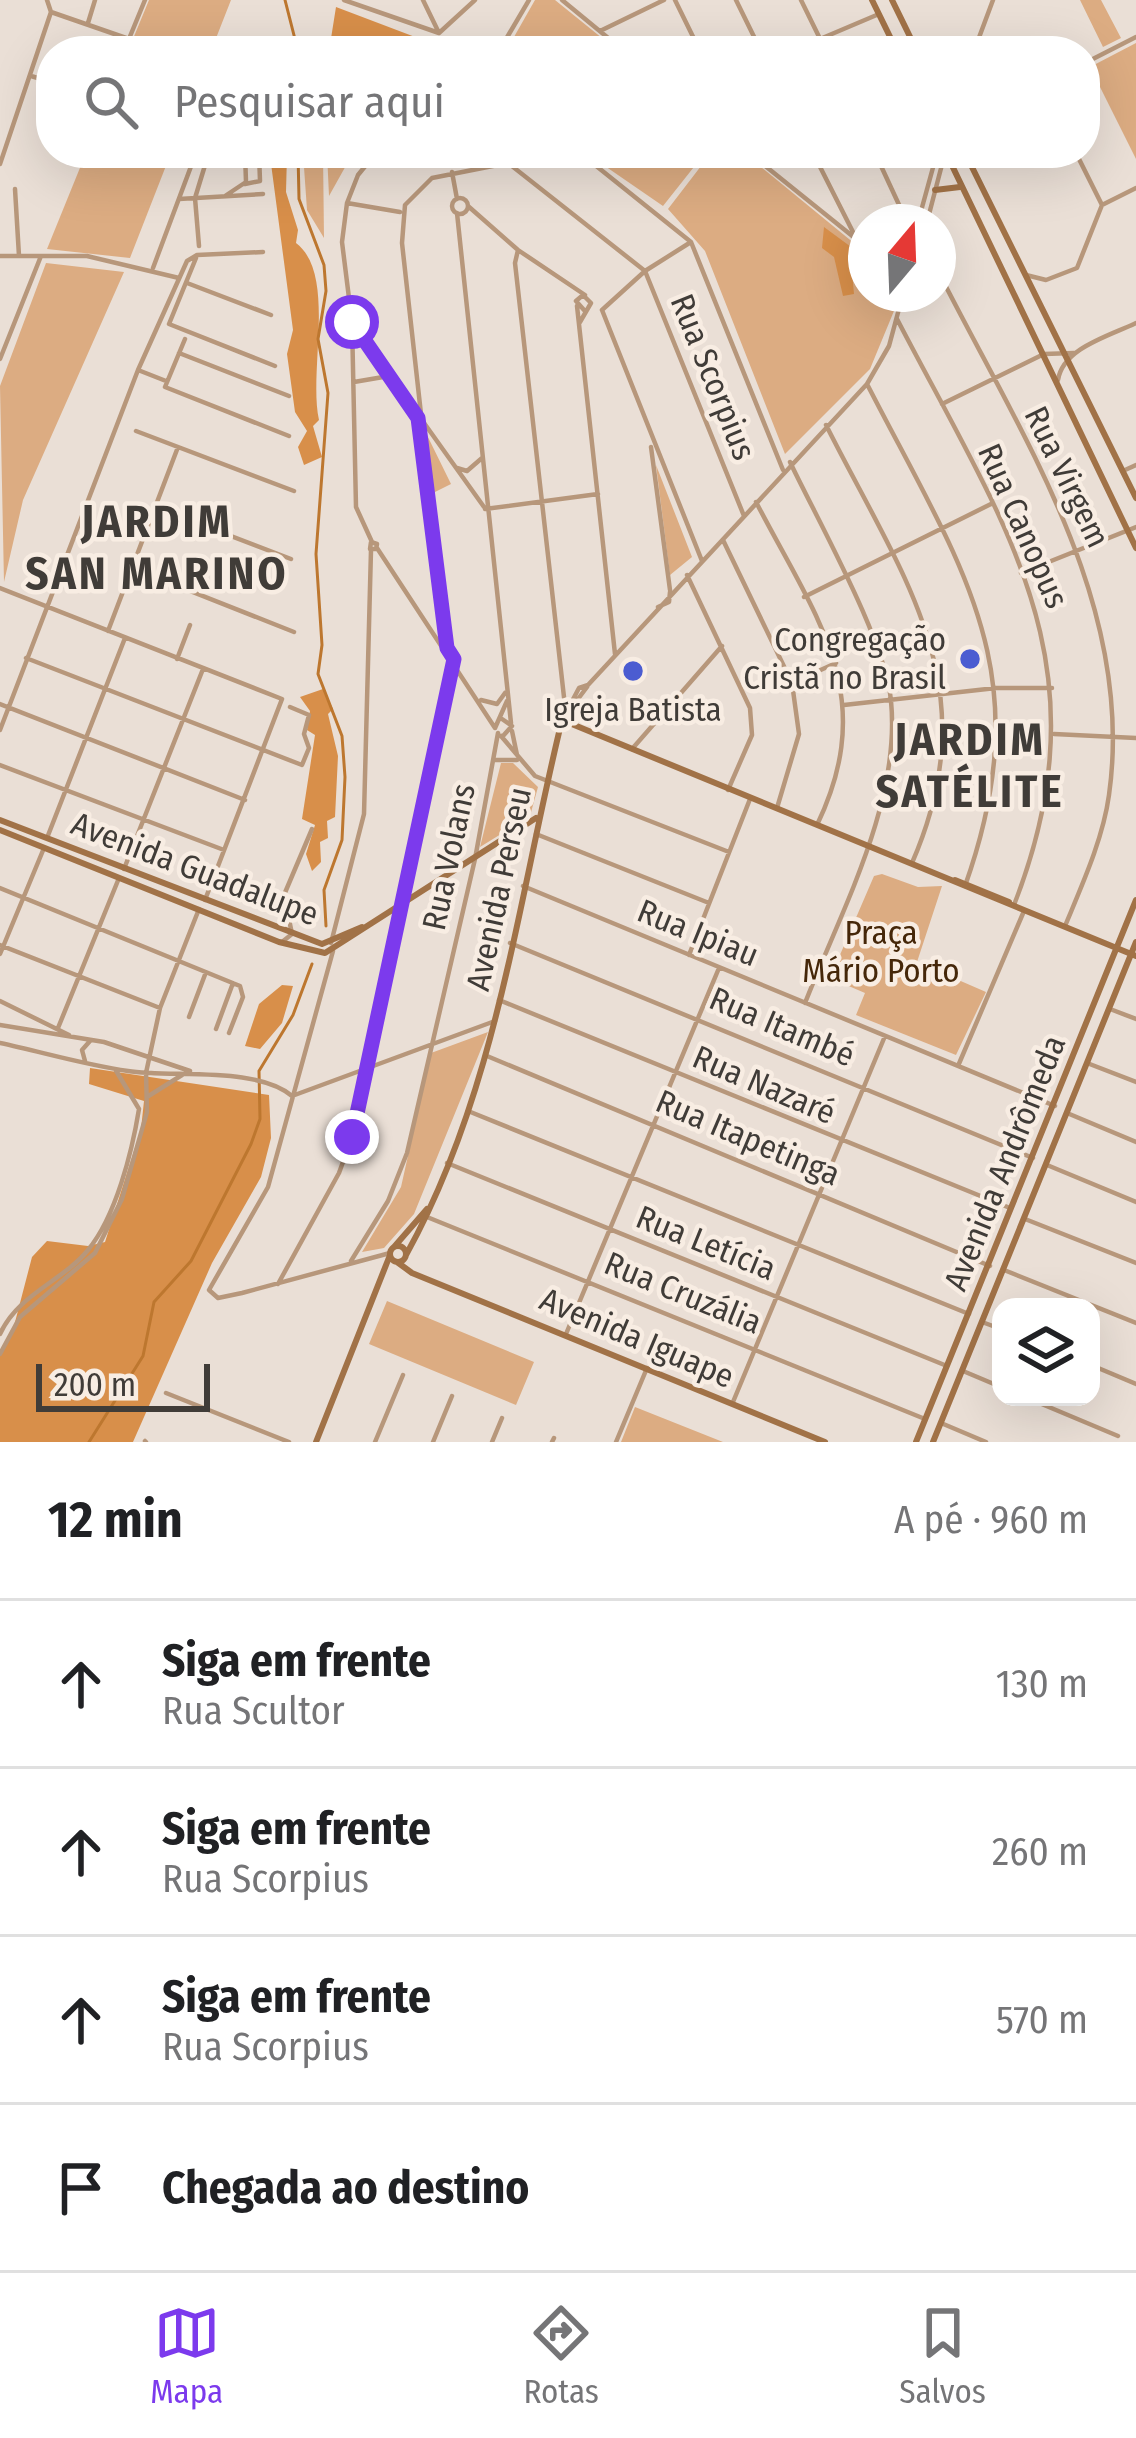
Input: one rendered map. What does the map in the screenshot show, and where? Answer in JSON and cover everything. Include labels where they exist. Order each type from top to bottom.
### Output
[{"type":"street","points":[[44,36],[51,12],[47,0]]},
{"type":"street","points":[[87,25],[95,0]]},
{"type":"street","points":[[130,36],[145,0]]},
{"type":"street","points":[[423,0],[439,33]]},
{"type":"street","points":[[439,33],[475,0]]},
{"type":"street","points":[[508,36],[529,0]]},
{"type":"street","points":[[562,0],[605,36]]},
{"type":"street","points":[[600,32],[664,0]]},
{"type":"street","points":[[675,0],[693,36]]},
{"type":"street","points":[[736,0],[754,36]]},
{"type":"street","points":[[801,0],[819,36]]},
{"type":"street","points":[[872,0],[891,36]]},
{"type":"street","points":[[892,0],[910,36]]},
{"type":"street","points":[[982,36],[993,0]]},
{"type":"street","points":[[347,1],[439,33]]},
{"type":"street","points":[[51,12],[120,36]]},
{"type":"street","points":[[827,36],[879,14]]},
{"type":"street","points":[[1100,55],[1136,37]]},
{"type":"street","points":[[0,164],[36,63]]},
{"type":"street","points":[[32,76],[36,77]]},
{"type":"street","points":[[153,268],[190,168]]},
{"type":"street","points":[[199,246],[195,198],[204,168]]},
{"type":"street","points":[[245,168],[245,184]]},
{"type":"street","points":[[225,196],[260,181],[260,168]]},
{"type":"street","points":[[364,168],[347,203],[342,242],[352,322],[356,507],[374,546],[504,731]]},
{"type":"street","points":[[447,648],[418,418],[402,212],[424,184],[477,168]]},
{"type":"street","name":"Rua Scorpius","points":[[514,168],[645,272],[744,516]]},
{"type":"street","points":[[599,168],[691,242],[784,470]]},
{"type":"street","points":[[769,168],[848,233]]},
{"type":"street","points":[[820,168],[848,223]]},
{"type":"street","points":[[882,168],[899,204]]},
{"type":"street","points":[[924,204],[937,168]]},
{"type":"street","points":[[931,204],[940,168]]},
{"type":"street","points":[[952,168],[1133,528],[1136,548]]},
{"type":"street","points":[[972,168],[1038,306],[1071,356],[1136,498]]},
{"type":"street","points":[[1084,168],[1102,205]]},
{"type":"street","name":"Rua Volans","points":[[351,1261],[396,1185],[475,859],[507,699],[452,172]]},
{"type":"street","points":[[935,190],[955,184],[964,189]]},
{"type":"street","points":[[1022,272],[1038,280],[1052,279],[1082,262],[1102,205],[1136,188]]},
{"type":"street","points":[[15,189],[19,256]]},
{"type":"street","points":[[179,199],[263,194]]},
{"type":"street","points":[[824,214],[834,196]]},
{"type":"street","points":[[457,199],[602,310],[651,441],[703,560]]},
{"type":"street","points":[[347,203],[402,212]]},
{"type":"street","points":[[457,213],[468,206]]},
{"type":"street","points":[[602,310],[645,272],[691,242]]},
{"type":"street","points":[[518,250],[515,262],[566,712],[632,749],[1134,955]]},
{"type":"street","points":[[263,252],[197,255],[187,261],[168,321],[172,327],[275,366]]},
{"type":"street","points":[[0,256],[87,256],[153,268],[271,315]]},
{"type":"street","points":[[1,355],[41,256]]},
{"type":"street","points":[[552,271],[581,306],[602,310]]},
{"type":"street","points":[[1038,306],[1052,279]]},
{"type":"street","points":[[0,730],[138,370],[182,280]]},
{"type":"street","points":[[585,295],[579,327],[615,654]]},
{"type":"street","points":[[581,306],[591,301]]},
{"type":"street","name":"Rua Virgem","points":[[956,307],[1075,547],[1108,663],[1109,797],[1065,926]]},
{"type":"street","name":"Avenida Perseu","points":[[396,1256],[426,1213],[487,1056],[566,712],[656,607],[668,602],[670,592],[867,384],[899,312]]},
{"type":"street","name":"Rua Canopus","points":[[897,319],[991,504],[1040,621],[1052,688],[1054,734],[1044,818],[1013,904]]},
{"type":"street","points":[[352,322],[485,508],[598,494]]},
{"type":"street","points":[[1058,383],[1060,366],[1071,356],[1136,323]]},
{"type":"street","points":[[1034,335],[1046,338],[1052,332]]},
{"type":"street","points":[[185,339],[165,387],[289,436]]},
{"type":"street","points":[[941,404],[1044,354],[1063,350]]},
{"type":"street","points":[[179,353],[289,396]]},
{"type":"street","points":[[138,370],[168,382]]},
{"type":"street","points":[[354,382],[390,376]]},
{"type":"street","points":[[867,384],[942,529],[982,622],[996,688],[998,748],[992,800],[965,885]]},
{"type":"street","points":[[826,425],[933,648],[942,696],[943,765],[929,824],[911,865]]},
{"type":"street","points":[[136,430],[294,491]]},
{"type":"street","points":[[651,441],[670,592]]},
{"type":"street","points":[[109,631],[178,447]]},
{"type":"street","points":[[456,468],[467,471],[482,458]]},
{"type":"street","points":[[790,462],[845,576],[891,698],[885,770],[866,848],[805,1003]]},
{"type":"street","points":[[1125,470],[1136,465]]},
{"type":"street","points":[[756,502],[836,662],[844,705],[843,757],[817,828]]},
{"type":"street","points":[[805,597],[991,504]]},
{"type":"street","points":[[155,507],[291,559]]},
{"type":"street","points":[[1022,573],[1075,547],[1133,528]]},
{"type":"street","points":[[723,540],[792,683],[799,734],[776,810]]},
{"type":"street","points":[[374,546],[364,814],[268,1187],[209,1290],[218,1298],[351,1261],[396,1256]]},
{"type":"street","points":[[133,568],[294,632]]},
{"type":"street","points":[[687,575],[750,708],[752,735],[728,790]]},
{"type":"street","points":[[0,587],[282,699],[205,900]]},
{"type":"street","points":[[428,620],[443,612]]},
{"type":"street","points":[[177,659],[190,625]]},
{"type":"street","points":[[47,838],[125,638]]},
{"type":"street","points":[[632,749],[722,646]]},
{"type":"street","points":[[26,658],[303,764],[309,715],[290,707]]},
{"type":"street","points":[[278,1285],[339,1172],[368,1072],[450,697],[454,659]]},
{"type":"street","points":[[792,683],[836,662]]},
{"type":"street","points":[[124,869],[203,670]]},
{"type":"street","points":[[562,673],[584,688]]},
{"type":"street","points":[[450,697],[460,685],[472,687]]},
{"type":"street","points":[[480,700],[497,704],[507,688]]},
{"type":"street","points":[[844,705],[996,688],[1052,688]]},
{"type":"street","points":[[507,699],[501,720],[506,745],[530,773],[729,852]]},
{"type":"street","points":[[0,704],[245,800]]},
{"type":"street","points":[[485,707],[501,720],[517,760]]},
{"type":"street","points":[[1054,734],[1136,737]]},
{"type":"street","points":[[494,760],[506,745]]},
{"type":"street","points":[[494,760],[517,760]]},
{"type":"street","points":[[0,765],[224,850]]},
{"type":"street","points":[[688,955],[750,799]]},
{"type":"street","name":"Avenida Guadalupe","points":[[0,830],[279,942],[332,947],[539,816]]},
{"type":"street","name":"Avenida Guadalupe","points":[[0,820],[332,947]]},
{"type":"street","points":[[279,942],[292,934],[284,895],[312,829]]},
{"type":"street","points":[[515,834],[532,847]]},
{"type":"street","points":[[536,834],[710,903]]},
{"type":"street","points":[[44,848],[1,948],[160,1008]]},
{"type":"street","points":[[58,1028],[118,878]]},
{"type":"street","name":"Rua Ipiau","points":[[523,886],[1054,1106]]},
{"type":"street","points":[[0,889],[233,983],[243,997],[229,1033]]},
{"type":"street","name":"Avenida Andrômeda","points":[[916,1442],[1136,900]]},
{"type":"street","points":[[0,1354],[20,1317],[95,1252],[122,1199],[147,1097],[146,1073],[160,1008],[199,909]]},
{"type":"street","points":[[958,1066],[1025,909]]},
{"type":"street","name":"Avenida Andrômeda","points":[[933,1442],[1136,942]]},
{"type":"street","name":"Rua Itambé","points":[[510,943],[1033,1158]]},
{"type":"street","points":[[566,1334],[719,968]]},
{"type":"street","points":[[189,1017],[206,973]]},
{"type":"street","points":[[216,1029],[233,983]]},
{"type":"street","name":"Rua Nazaré","points":[[499,1000],[842,1144],[1013,1209]]},
{"type":"street","points":[[0,1001],[69,1035]]},
{"type":"street","points":[[1110,1009],[1136,1019]]},
{"type":"street","points":[[1093,1013],[1096,1021],[1106,1019]]},
{"type":"street","points":[[0,1025],[69,1035],[292,1096],[368,1072],[495,1021]]},
{"type":"street","points":[[732,1403],[885,1036]]},
{"type":"street","points":[[85,1060],[82,1050],[90,1041]]},
{"type":"street","points":[[0,1043],[116,1069],[191,1072]]},
{"type":"street","name":"Rua Itapetinga","points":[[487,1056],[990,1265]]},
{"type":"street","points":[[1087,1063],[1136,1082]]},
{"type":"street","points":[[0,1334],[22,1304],[86,1254],[103,1227],[139,1109],[116,1069]]},
{"type":"street","points":[[147,1097],[191,1072]]},
{"type":"street","points":[[1066,1077],[1080,1082]]},
{"type":"street","points":[[468,1111],[969,1314]]},
{"type":"street","points":[[1067,1113],[1136,1142]]},
{"type":"street","name":"Rua Letícia","points":[[446,1163],[947,1366]]},
{"type":"street","points":[[1047,1165],[1136,1202]]},
{"type":"street","points":[[1023,1185],[1036,1190]]},
{"type":"street","name":"Avenida Perseu","points":[[396,1256],[426,1213]]},
{"type":"street","name":"Rua Cruzália","points":[[426,1213],[925,1419]]},
{"type":"street","points":[[1024,1219],[1136,1263]]},
{"type":"street","points":[[316,1442],[396,1256]]},
{"type":"street","name":"Avenida Iguape","points":[[396,1256],[430,1278],[825,1442]]},
{"type":"street","points":[[289,1262],[298,1278]]},
{"type":"street","points":[[1004,1270],[1136,1323]]},
{"type":"street","points":[[982,1322],[992,1326]]},
{"type":"street","points":[[616,1442],[647,1368]]},
{"type":"street","points":[[1100,1369],[1136,1384]]},
{"type":"street","points":[[963,1371],[992,1383]]},
{"type":"street","points":[[375,1442],[403,1375]]},
{"type":"street","points":[[940,1383],[951,1399]]},
{"type":"street","points":[[166,1393],[290,1442]]},
{"type":"street","points":[[433,1442],[452,1396]]},
{"type":"street","points":[[933,1400],[942,1420],[986,1442]]},
{"type":"street","points":[[1046,1406],[1118,1436]]},
{"type":"street","points":[[492,1442],[502,1418]]},
{"type":"green space","points":[[149,0],[231,0],[217,36],[134,36]]},
{"type":"green space","points":[[535,0],[555,0],[599,36],[515,36]]},
{"type":"green space","points":[[1080,0],[1101,0],[1121,38],[1103,47]]},
{"type":"green space","points":[[1136,43],[1136,159],[1100,87],[1100,62]]},
{"type":"green space","points":[[80,168],[165,168],[130,258],[47,249]]},
{"type":"green space","points":[[304,168],[323,168],[324,238],[307,210]]},
{"type":"green space","points":[[328,168],[345,168],[329,196]]},
{"type":"green space","points":[[608,168],[693,168],[663,206]]},
{"type":"green space","points":[[699,168],[762,168],[848,238],[848,312],[894,312],[870,369],[785,454],[705,251],[668,209]]},
{"type":"green space","points":[[46,263],[124,272],[23,500],[4,582],[0,386]]},
{"type":"green space","points":[[425,431],[451,484],[433,493]]},
{"type":"green space","points":[[656,465],[692,557],[670,575]]},
{"type":"green space","points":[[501,763],[513,763],[538,787],[530,816],[480,847]]},
{"type":"green space","name":"Praça Mário Porto","points":[[882,874],[918,887],[942,886],[917,962],[986,992],[956,1055],[856,1015],[865,993],[830,978],[874,876]]},
{"type":"green space","points":[[488,1032],[414,1214],[384,1248],[362,1252],[401,1187],[431,1053]]},
{"type":"green space","points":[[387,1301],[534,1362],[516,1405],[369,1344]]},
{"type":"green space","points":[[635,1407],[723,1442],[621,1442]]},
{"type":"shaded area","points":[[336,7],[412,36],[331,36]]},
{"type":"shaded area","points":[[272,168],[287,168],[286,192],[298,230],[296,243],[308,257],[318,300],[319,420],[313,426],[322,457],[304,465],[298,447],[307,431],[295,412],[287,354],[293,330]]},
{"type":"shaded area","points":[[824,227],[848,245],[848,295],[843,296],[834,257],[822,248]]},
{"type":"shaded area","points":[[323,689],[333,709],[328,714],[338,756],[335,817],[327,821],[328,838],[320,842],[321,862],[312,871],[306,854],[315,825],[302,819],[315,735],[307,730],[310,711],[300,697]]},
{"type":"shaded area","points":[[282,985],[293,986],[282,1023],[260,1049],[245,1046],[259,1004]]},
{"type":"shaded area","points":[[90,1068],[269,1095],[271,1138],[261,1177],[212,1263],[133,1442],[0,1442],[0,1354],[14,1326],[32,1257],[47,1241],[88,1246],[105,1242],[141,1129],[144,1101],[89,1084]]},
{"type":"waterway","points":[[285,0],[294,36]]},
{"type":"waterway","points":[[298,168],[299,199],[324,265],[326,291],[318,339],[328,393],[316,554],[322,645],[318,674],[342,736],[345,777],[342,840],[324,890],[326,926]]},
{"type":"waterway","points":[[89,1442],[143,1356],[154,1302],[191,1261],[251,1144],[260,1119],[259,1071],[293,1015],[312,964]]},
{"type":"place","name":"Congregação Cristã no Brasil","points":[[970,659]]},
{"type":"place","name":"Igreja Batista","points":[[633,671]]},
{"type":"district","name":"JARDIM SAN MARINO","points":[[157,548]]},
{"type":"district","name":"JARDIM SATÉLITE","points":[[970,766]]},
{"type":"route","points":[[352,322],[418,418],[447,648],[454,659],[450,697],[352,1137]]}]
